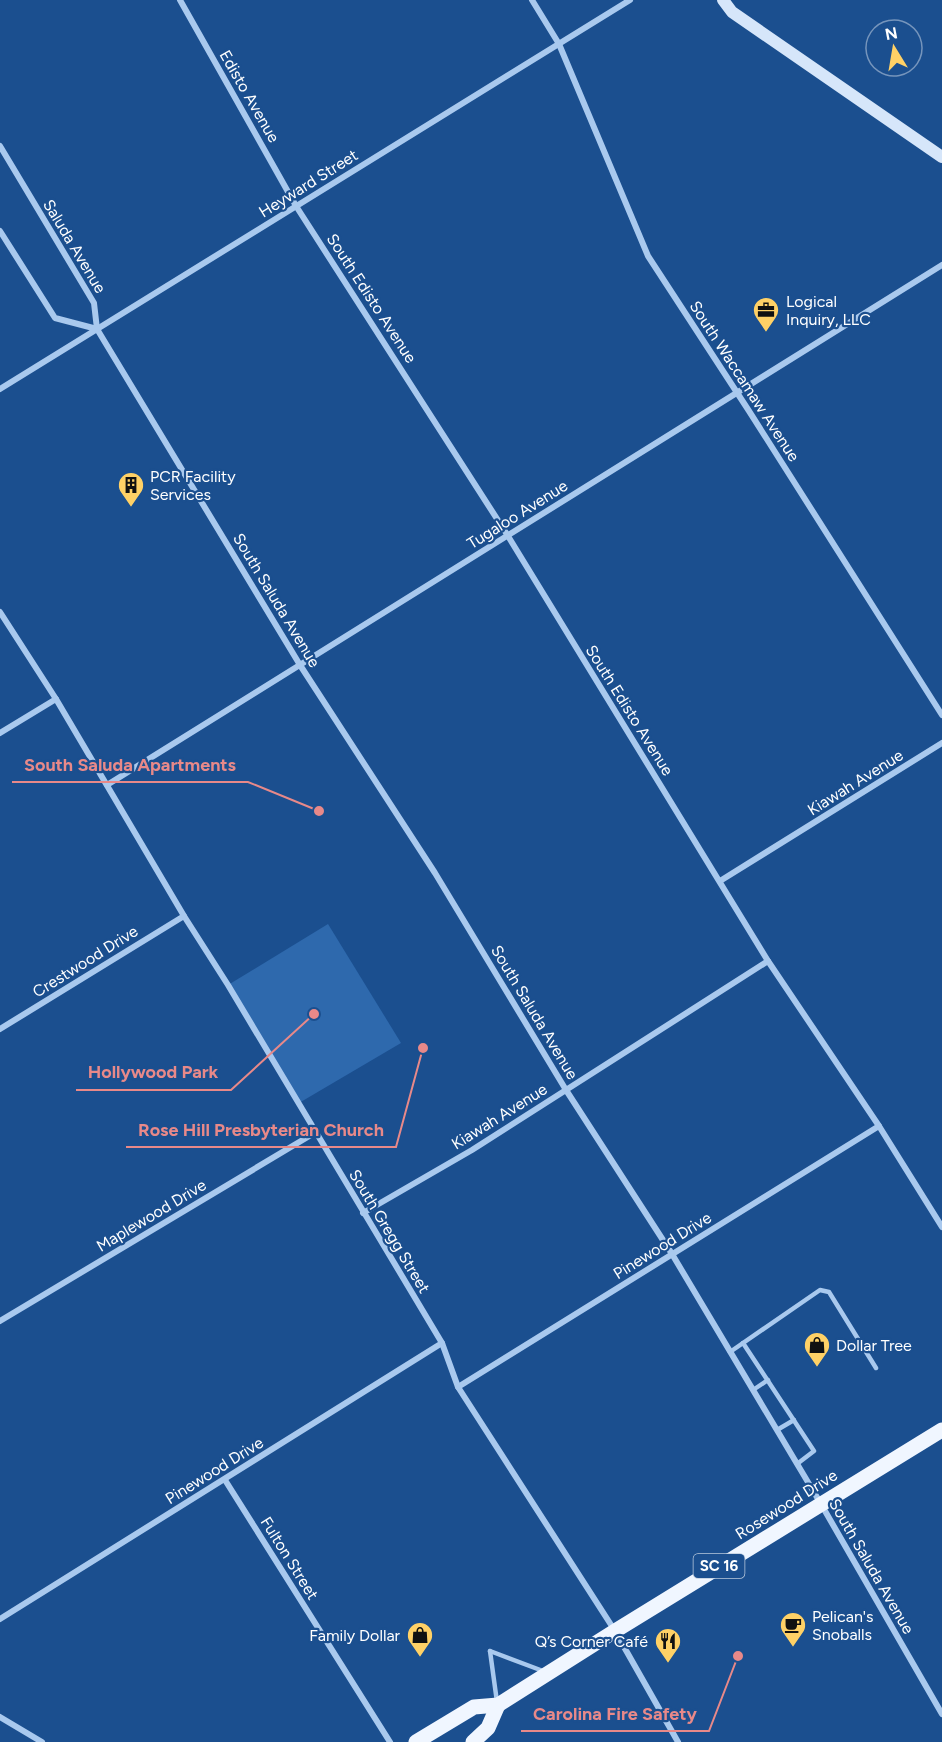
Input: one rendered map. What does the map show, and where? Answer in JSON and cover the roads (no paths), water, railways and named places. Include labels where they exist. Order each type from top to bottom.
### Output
[{"type":"main road","points":[[723,0],[732,12],[942,158]]},
{"type":"main road","name":"Rosewood Drive","points":[[416,1742],[474,1707],[498,1705],[615,1630],[942,1430]]},
{"type":"main road","points":[[473,1742],[488,1728],[498,1705]]},
{"type":"street","name":"Edisto Avenue","points":[[180,0],[296,206]]},
{"type":"street","name":"South Waccamaw Avenue","points":[[532,0],[559,44],[648,255],[942,715]]},
{"type":"street","name":"Heyward Street","points":[[0,389],[630,0]]},
{"type":"street","name":"Saluda Avenue","points":[[0,146],[94,303],[97,329]]},
{"type":"street","name":"South Edisto Avenue","points":[[296,206],[508,536],[768,961],[879,1126],[942,1227]]},
{"type":"street","points":[[0,231],[55,318],[97,329]]},
{"type":"street","name":"Tugaloo Avenue","points":[[107,785],[942,265]]},
{"type":"street","name":"South Saluda Avenue","points":[[97,329],[300,665],[435,873],[566,1090],[672,1254],[821,1504],[942,1714]]},
{"type":"street","name":"South Gregg Street","points":[[0,612],[56,699],[442,1343],[458,1387],[615,1630],[678,1742]]},
{"type":"street","points":[[0,733],[56,699]]},
{"type":"street","name":"Kiawah Avenue","points":[[720,881],[942,743]]},
{"type":"street","name":"Crestwood Drive","points":[[0,1029],[184,916]]},
{"type":"street","name":"Kiawah Avenue","points":[[363,1213],[472,1150],[768,961]]},
{"type":"street","name":"Pinewood Drive","points":[[458,1387],[879,1126]]},
{"type":"street","name":"Maplewood Drive","points":[[0,1321],[316,1132]]},
{"type":"street","name":"Pinewood Drive","points":[[0,1619],[442,1343]]},
{"type":"street","name":"Fulton Street","points":[[225,1480],[390,1742]]},
{"type":"street","points":[[0,1717],[42,1742]]},
{"type":"lane","points":[[730,1352],[820,1290],[829,1292],[876,1368]]},
{"type":"lane","points":[[743,1343],[814,1451],[797,1464]]},
{"type":"lane","points":[[753,1390],[768,1380]]},
{"type":"lane","points":[[777,1430],[794,1420]]},
{"type":"lane","points":[[498,1705],[490,1651],[548,1673]]},
{"type":"place","name":"Logical Inquiry, LLC","points":[[766,333]]},
{"type":"place","name":"PCR Facility Services","points":[[131,508]]},
{"type":"place","name":"South Saluda Apartments","points":[[319,811]]},
{"type":"place","name":"Hollywood Park","points":[[314,1014]]},
{"type":"place","name":"Rose Hill Presbyterian Church","points":[[423,1048]]},
{"type":"place","name":"Dollar Tree","points":[[817,1368]]},
{"type":"place","name":"Pelican's Snoballs","points":[[793,1648]]},
{"type":"place","name":"Carolina Fire Safety","points":[[738,1656]]},
{"type":"place","name":"Family Dollar","points":[[420,1658]]},
{"type":"place","name":"Q’s Corner Café","points":[[668,1664]]}]
